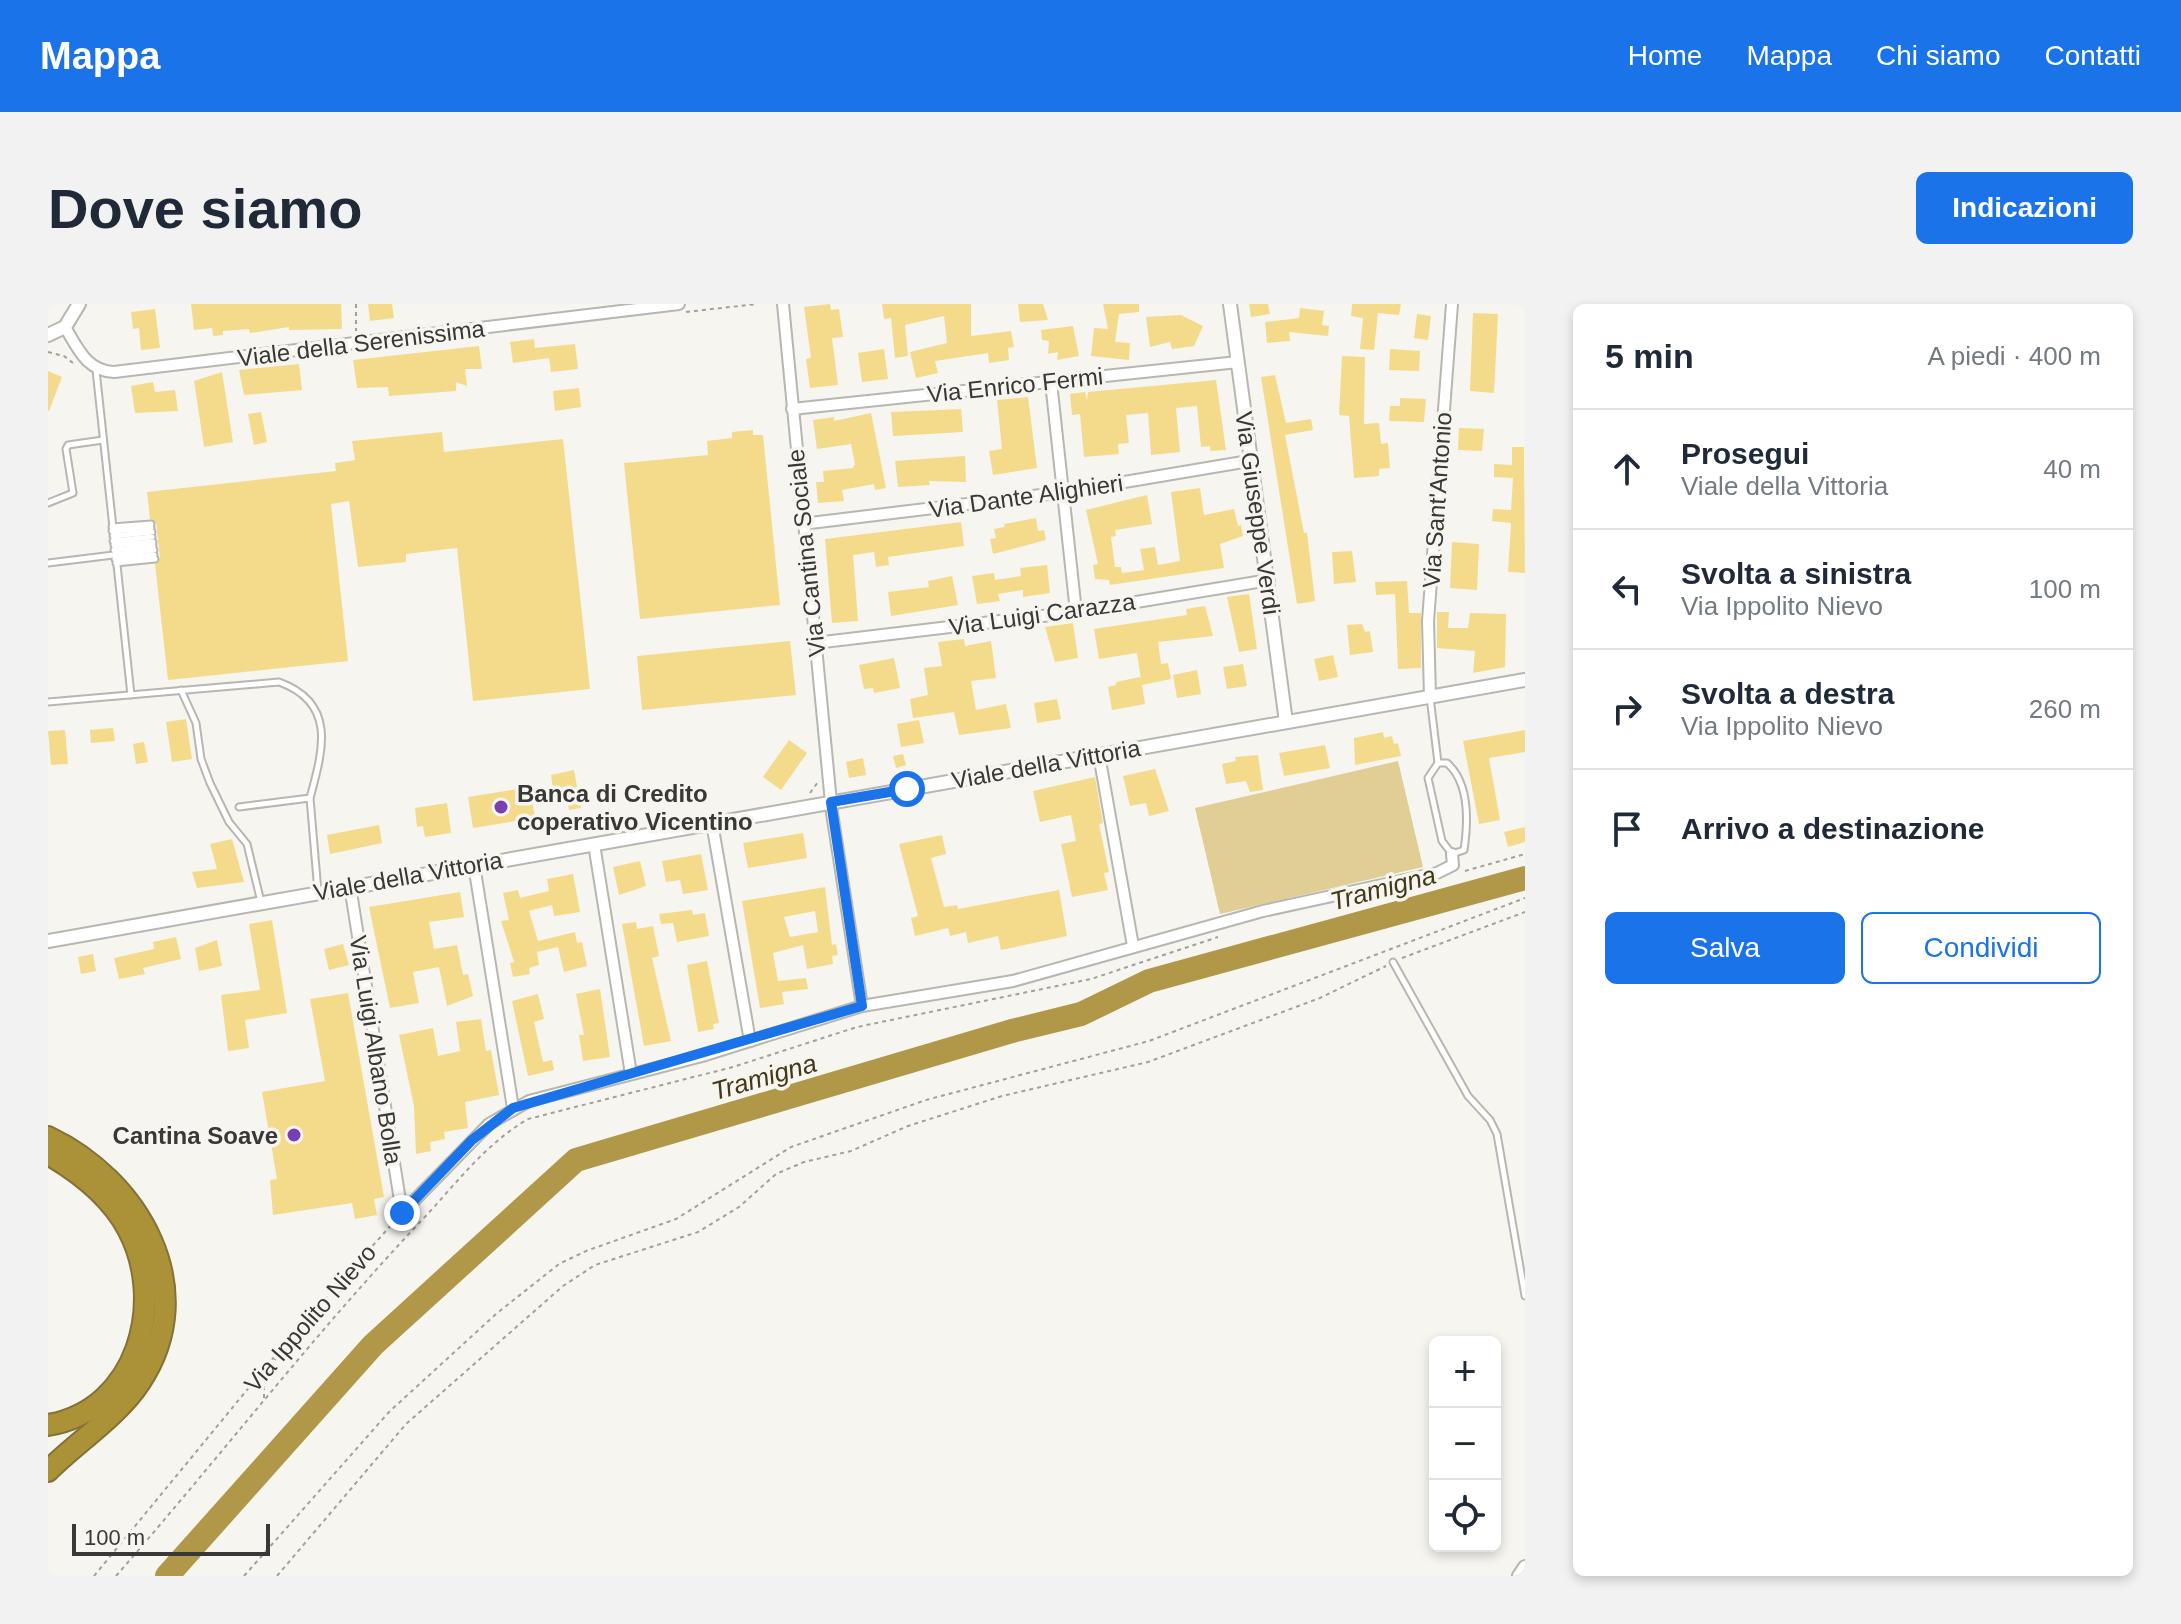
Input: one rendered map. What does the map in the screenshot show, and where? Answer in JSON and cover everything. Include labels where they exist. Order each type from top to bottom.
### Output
[{"type":"highway","points":[[48,1137],[105,1174],[140,1216],[160,1260],[165,1301],[160,1339],[138,1385],[48,1471]]},
{"type":"highway","points":[[48,1154],[78,1174],[116,1211],[140,1255],[148,1285],[141,1339],[118,1384],[90,1409],[48,1425]]},
{"type":"street","points":[[48,335],[65,327],[79,304]]},
{"type":"street","name":"Viale della Serenissima","points":[[105,371],[679,304]]},
{"type":"street","name":"Via Cantina Sociale","points":[[783,304],[831,802]]},
{"type":"street","name":"Via Giuseppe Verdi","points":[[1230,304],[1286,722]]},
{"type":"street","name":"Via Sant'Antonio","points":[[1430,696],[1428,621],[1452,304]]},
{"type":"street","points":[[65,327],[79,352],[105,371]]},
{"type":"street","name":"Via Enrico Fermi","points":[[792,409],[1238,362]]},
{"type":"street","points":[[1051,382],[1076,612]]},
{"type":"street","name":"Via Dante Alighieri","points":[[802,524],[1065,492],[1249,461]]},
{"type":"street","name":"Via Luigi Carazza","points":[[815,643],[1076,612],[1269,580]]},
{"type":"street","name":"Viale della Vittoria","points":[[48,941],[1525,680]]},
{"type":"street","points":[[1099,755],[1133,946]]},
{"type":"street","points":[[831,802],[862,1006]]},
{"type":"street","points":[[712,823],[750,1041]]},
{"type":"street","points":[[594,844],[631,1074]]},
{"type":"street","points":[[402,1213],[472,1140],[513,1108],[862,1006],[1013,981],[1263,911],[1437,873],[1453,865],[1452,854]]},
{"type":"street","points":[[474,865],[513,1108]]},
{"type":"street","name":"Via Luigi Albano Bolla","points":[[350,886],[402,1213]]},
{"type":"street","points":[[1519,1576],[1525,1567]]},
{"type":"lane","points":[[105,371],[103,440],[131,695]]},
{"type":"lane","points":[[48,503],[73,493],[66,449],[68,445],[103,440]]},
{"type":"lane","points":[[114,545],[153,542]]},
{"type":"lane","points":[[114,545],[153,542]]},
{"type":"lane","points":[[48,563],[114,545],[153,542]]},
{"type":"lane","points":[[48,702],[279,682],[299,689],[314,707],[324,748],[310,798],[318,892]]},
{"type":"lane","points":[[181,690],[196,723],[201,759],[210,783],[229,822],[247,844],[261,902]]},
{"type":"lane","points":[[1430,696],[1438,763],[1428,778],[1442,841],[1452,854],[1464,850],[1468,825],[1456,771],[1447,763],[1438,763]]},
{"type":"lane","points":[[239,807],[310,798]]},
{"type":"lane","points":[[1393,962],[1468,1096],[1490,1120],[1497,1134],[1525,1296]]},
{"type":"path","points":[[356,304],[356,343]]},
{"type":"path","points":[[810,793],[820,779]]},
{"type":"path","points":[[244,1576],[389,1412],[496,1314],[559,1264],[586,1251],[676,1219],[791,1147],[926,1100],[1149,1041],[1525,898]]},
{"type":"path","points":[[277,1576],[406,1424],[563,1286],[595,1265],[698,1232],[739,1207],[776,1174],[804,1162],[851,1151],[908,1126],[1002,1096],[1148,1062],[1320,998],[1393,962],[1525,912]]},
{"type":"path","points":[[116,1576],[479,1156],[505,1132],[528,1119],[733,1067],[857,1027],[1091,979],[1230,933]]},
{"type":"path","name":"Via Ippolito Nievo","points":[[94,1576],[279,1351],[402,1213]]},
{"type":"path","points":[[264,1402],[264,1385],[279,1351]]},
{"type":"shaded area","points":[[1398,761],[1423,867],[1220,914],[1195,808]]},
{"type":"building","points":[[191,304],[341,304],[342,329],[289,330],[289,327],[250,333],[249,329],[223,331],[223,335],[213,336],[212,328],[194,330]]},
{"type":"building","points":[[368,304],[392,304],[394,318],[370,321]]},
{"type":"building","points":[[830,304],[831,310],[839,309],[843,337],[832,338],[838,385],[810,388],[806,359],[811,358],[804,307]]},
{"type":"building","points":[[882,304],[971,304],[971,336],[1011,331],[1014,347],[1008,348],[1009,360],[989,363],[988,353],[935,361],[938,373],[916,378],[910,352],[947,343],[944,316],[905,325],[908,356],[895,358],[891,318],[884,319]]},
{"type":"building","points":[[1018,304],[1043,304],[1048,320],[1020,322]]},
{"type":"building","points":[[1103,304],[1139,304],[1139,312],[1119,314],[1115,342],[1130,343],[1129,360],[1091,356],[1094,328],[1108,329]]},
{"type":"building","points":[[1249,304],[1268,304],[1270,314],[1251,317]]},
{"type":"building","points":[[1352,304],[1401,304],[1399,315],[1378,313],[1374,350],[1360,349],[1363,318],[1351,316]]},
{"type":"building","points":[[1300,308],[1324,311],[1322,325],[1329,326],[1328,336],[1289,332],[1290,341],[1267,343],[1265,322],[1299,318]]},
{"type":"building","points":[[155,309],[160,348],[141,350],[139,328],[133,329],[131,312]]},
{"type":"building","points":[[1473,313],[1498,314],[1494,393],[1470,391]]},
{"type":"building","points":[[1417,314],[1431,316],[1428,340],[1414,338]]},
{"type":"building","points":[[1181,315],[1203,326],[1194,346],[1172,349],[1170,342],[1150,347],[1146,317]]},
{"type":"building","points":[[1073,326],[1079,356],[1057,360],[1058,352],[1048,354],[1049,341],[1042,340],[1041,330]]},
{"type":"building","points":[[534,339],[535,348],[575,344],[578,369],[551,372],[549,358],[513,363],[510,342]]},
{"type":"building","points":[[479,346],[482,369],[465,369],[467,386],[456,382],[456,391],[389,396],[388,387],[357,388],[353,360]]},
{"type":"building","points":[[884,349],[888,379],[862,382],[858,353]]},
{"type":"building","points":[[1390,349],[1420,351],[1419,371],[1389,370]]},
{"type":"building","points":[[1342,356],[1365,357],[1364,424],[1379,423],[1381,444],[1388,443],[1390,468],[1379,469],[1379,476],[1354,478],[1349,416],[1339,415]]},
{"type":"building","points":[[299,364],[302,390],[244,395],[239,370]]},
{"type":"building","points":[[48,371],[62,377],[49,411],[48,410]]},
{"type":"building","points":[[222,372],[233,442],[204,447],[194,381]]},
{"type":"building","points":[[1275,375],[1286,423],[1311,419],[1313,430],[1285,435],[1304,533],[1307,533],[1315,601],[1297,604],[1261,377]]},
{"type":"building","points":[[1216,380],[1226,450],[1210,451],[1210,446],[1201,447],[1197,406],[1176,408],[1180,452],[1151,455],[1148,413],[1126,415],[1129,443],[1118,444],[1119,454],[1084,457],[1080,414],[1072,415],[1070,394],[1085,392],[1087,400],[1088,392]]},
{"type":"building","points":[[153,382],[155,392],[175,390],[178,411],[135,413],[131,386]]},
{"type":"building","points":[[579,388],[581,407],[555,411],[553,391]]},
{"type":"building","points":[[1028,397],[1037,468],[993,475],[989,451],[1002,449],[997,400]]},
{"type":"building","points":[[1400,398],[1426,399],[1424,422],[1389,421],[1390,406],[1400,406]]},
{"type":"building","points":[[961,409],[963,432],[893,436],[891,412]]},
{"type":"building","points":[[261,412],[267,442],[254,445],[248,414]]},
{"type":"building","points":[[871,413],[886,488],[875,490],[874,484],[842,490],[844,501],[818,503],[816,482],[824,482],[823,471],[853,468],[855,464],[851,444],[817,449],[813,420],[834,417],[834,421]]},
{"type":"building","points":[[1459,428],[1484,429],[1482,451],[1458,450]]},
{"type":"building","points":[[753,430],[753,435],[763,435],[780,605],[640,619],[624,463],[708,455],[707,441],[732,438],[732,432]]},
{"type":"building","points":[[442,432],[444,452],[563,439],[590,689],[473,701],[457,548],[406,554],[406,562],[358,567],[349,501],[331,504],[348,661],[168,680],[155,564],[160,558],[156,523],[150,519],[147,492],[336,471],[335,463],[355,460],[352,441]]},
{"type":"building","points":[[1512,447],[1524,447],[1525,573],[1508,572],[1511,523],[1492,521],[1493,509],[1511,510],[1513,478],[1494,477],[1494,464],[1512,465]]},
{"type":"building","points":[[965,456],[966,482],[929,481],[930,485],[898,487],[895,461]]},
{"type":"building","points":[[1200,488],[1204,515],[1234,509],[1238,526],[1241,525],[1243,536],[1220,544],[1224,568],[1110,585],[1109,580],[1095,579],[1093,565],[1098,564],[1086,510],[1147,495],[1152,524],[1115,530],[1116,536],[1111,537],[1115,567],[1121,567],[1122,573],[1144,570],[1140,549],[1155,547],[1158,565],[1180,561],[1171,492]]},
{"type":"building","points":[[1036,518],[1038,531],[1044,530],[1046,540],[993,554],[990,539],[996,538],[994,529]]},
{"type":"building","points":[[961,522],[964,546],[888,557],[889,565],[876,567],[874,552],[853,555],[858,621],[832,623],[825,539]]},
{"type":"building","points":[[1452,542],[1479,544],[1477,590],[1450,588]]},
{"type":"building","points":[[1352,551],[1356,582],[1334,584],[1332,552]]},
{"type":"building","points":[[1047,565],[1050,593],[1023,597],[1023,590],[998,594],[1000,601],[977,604],[972,576],[994,573],[995,580],[1021,576],[1020,568]]},
{"type":"building","points":[[952,576],[958,605],[891,616],[888,592],[929,587],[928,581]]},
{"type":"building","points":[[1407,581],[1409,613],[1421,613],[1421,668],[1398,669],[1395,594],[1376,595],[1375,582]]},
{"type":"building","points":[[1249,594],[1257,649],[1239,652],[1227,597]]},
{"type":"building","points":[[1205,606],[1213,636],[1158,642],[1161,664],[1168,663],[1171,679],[1142,685],[1145,704],[1112,710],[1108,687],[1116,685],[1116,682],[1140,677],[1141,680],[1137,653],[1099,659],[1094,629],[1187,615],[1186,609]]},
{"type":"building","points":[[1437,612],[1449,612],[1448,628],[1468,628],[1470,613],[1506,614],[1505,667],[1473,673],[1475,651],[1437,648]]},
{"type":"building","points":[[1073,623],[1078,658],[1055,662],[1045,627]]},
{"type":"building","points":[[1362,624],[1365,632],[1370,631],[1373,652],[1350,655],[1347,625]]},
{"type":"building","points":[[964,639],[965,646],[991,641],[996,678],[971,681],[976,710],[1006,704],[1011,728],[959,735],[954,712],[913,718],[910,699],[928,695],[924,668],[942,666],[938,642]]},
{"type":"building","points":[[790,641],[796,695],[642,710],[637,656]]},
{"type":"building","points":[[1333,655],[1338,677],[1319,681],[1314,659]]},
{"type":"building","points":[[894,658],[900,688],[874,693],[873,688],[864,689],[859,665]]},
{"type":"building","points":[[1243,664],[1247,686],[1227,689],[1223,667]]},
{"type":"building","points":[[1197,670],[1201,694],[1177,698],[1173,675]]},
{"type":"building","points":[[1057,699],[1061,719],[1037,723],[1034,703]]},
{"type":"building","points":[[186,719],[192,759],[172,762],[166,722]]},
{"type":"building","points":[[919,720],[924,743],[901,747],[897,724]]},
{"type":"building","points":[[113,728],[115,741],[91,743],[90,730]]},
{"type":"building","points":[[65,730],[68,764],[51,765],[48,731]]},
{"type":"building","points":[[1525,730],[1525,752],[1489,758],[1500,820],[1479,824],[1463,741]]},
{"type":"building","points":[[1383,732],[1384,738],[1392,736],[1394,744],[1398,743],[1401,756],[1355,765],[1354,738]]},
{"type":"building","points":[[789,740],[807,753],[781,790],[763,777]]},
{"type":"building","points":[[144,742],[148,762],[136,764],[133,744]]},
{"type":"building","points":[[1325,745],[1330,768],[1284,776],[1279,753]]},
{"type":"building","points":[[903,754],[906,765],[896,768],[893,756]]},
{"type":"building","points":[[1258,755],[1263,790],[1250,792],[1246,781],[1226,784],[1222,764],[1236,761],[1235,757]]},
{"type":"building","points":[[863,758],[866,775],[849,778],[846,762]]},
{"type":"building","points":[[1155,769],[1169,811],[1149,816],[1146,803],[1130,806],[1123,776]]},
{"type":"building","points":[[574,770],[581,808],[569,810],[565,787],[553,789],[551,775]]},
{"type":"building","points":[[1095,777],[1103,823],[1099,824],[1109,872],[1104,873],[1108,890],[1072,897],[1061,844],[1076,841],[1071,815],[1040,822],[1033,791]]},
{"type":"building","name":"Banca di Credito coperativo Vicentino","points":[[530,787],[535,818],[473,828],[468,797]]},
{"type":"building","points":[[447,803],[451,833],[425,837],[423,826],[417,827],[415,808]]},
{"type":"building","points":[[379,825],[382,843],[330,854],[327,835]]},
{"type":"building","points":[[1525,827],[1525,842],[1508,847],[1504,832]]},
{"type":"building","points":[[803,833],[807,858],[748,868],[743,843]]},
{"type":"building","points":[[942,835],[946,854],[931,858],[944,907],[957,905],[958,909],[1059,890],[1067,936],[1001,950],[998,936],[968,943],[966,932],[950,936],[948,928],[915,936],[911,918],[918,916],[899,844]]},
{"type":"building","points":[[232,839],[244,882],[197,888],[192,872],[217,869],[210,844]]},
{"type":"building","points":[[701,854],[708,890],[683,894],[680,880],[666,882],[662,861]]},
{"type":"building","points":[[640,861],[646,886],[619,895],[613,867]]},
{"type":"building","points":[[573,874],[580,912],[554,916],[552,905],[529,911],[538,941],[575,932],[577,943],[582,942],[587,966],[564,972],[558,947],[537,952],[539,965],[529,968],[530,974],[513,977],[510,963],[514,962],[501,921],[509,920],[503,893],[518,890],[520,898],[549,891],[547,879]]},
{"type":"building","points":[[825,887],[832,945],[836,944],[838,955],[832,956],[833,964],[807,969],[803,945],[773,953],[778,981],[806,978],[808,989],[782,992],[784,1004],[760,1008],[742,901]],"holes":[[[815,911],[818,932],[790,937],[784,917]]]},
{"type":"building","points":[[460,892],[464,917],[429,922],[434,949],[457,945],[463,975],[468,974],[473,996],[447,1006],[439,967],[413,972],[419,1003],[390,1008],[369,907]]},
{"type":"building","points":[[692,910],[693,915],[705,913],[709,936],[677,942],[673,923],[661,924],[659,914]]},
{"type":"building","points":[[272,920],[287,1013],[245,1020],[249,1048],[228,1051],[221,995],[260,990],[249,924]]},
{"type":"building","points":[[636,922],[637,929],[653,926],[659,956],[652,958],[671,1041],[644,1046],[622,924]]},
{"type":"building","points":[[176,937],[181,959],[143,968],[145,974],[119,979],[114,958],[154,949],[153,942]]},
{"type":"building","points":[[217,940],[222,966],[199,971],[195,948]]},
{"type":"building","points":[[343,944],[349,965],[329,970],[324,949]]},
{"type":"building","points":[[93,954],[96,971],[81,974],[78,957]]},
{"type":"building","points":[[707,961],[719,1023],[713,1024],[714,1029],[698,1032],[687,965]]},
{"type":"building","points":[[600,989],[610,1057],[583,1061],[579,1035],[584,1035],[576,994]]},
{"type":"building","points":[[348,993],[384,1197],[374,1199],[377,1215],[355,1219],[352,1203],[273,1215],[270,1180],[277,1179],[262,1092],[325,1081],[310,999]]},
{"type":"building","points":[[538,994],[544,1019],[534,1022],[543,1062],[552,1060],[554,1070],[528,1076],[512,1001]]},
{"type":"building","points":[[481,1019],[486,1051],[491,1050],[499,1095],[465,1102],[468,1128],[444,1132],[445,1139],[430,1142],[431,1151],[416,1154],[414,1106],[399,1035],[433,1028],[438,1056],[460,1051],[456,1022]]},
{"type":"waterway","name":"Tramigna","points":[[167,1576],[373,1345],[576,1160],[1012,1031],[1081,1014],[1149,981],[1525,878]]},
{"type":"place","name":"Banca di Credito coperativo Vicentino","points":[[501,807]]},
{"type":"place","name":"Cantina Soave","points":[[294,1135]]},
{"type":"route","points":[[402,1213],[472,1140],[513,1108],[529,1101],[702,1056],[862,1006],[831,802],[907,789]]}]
